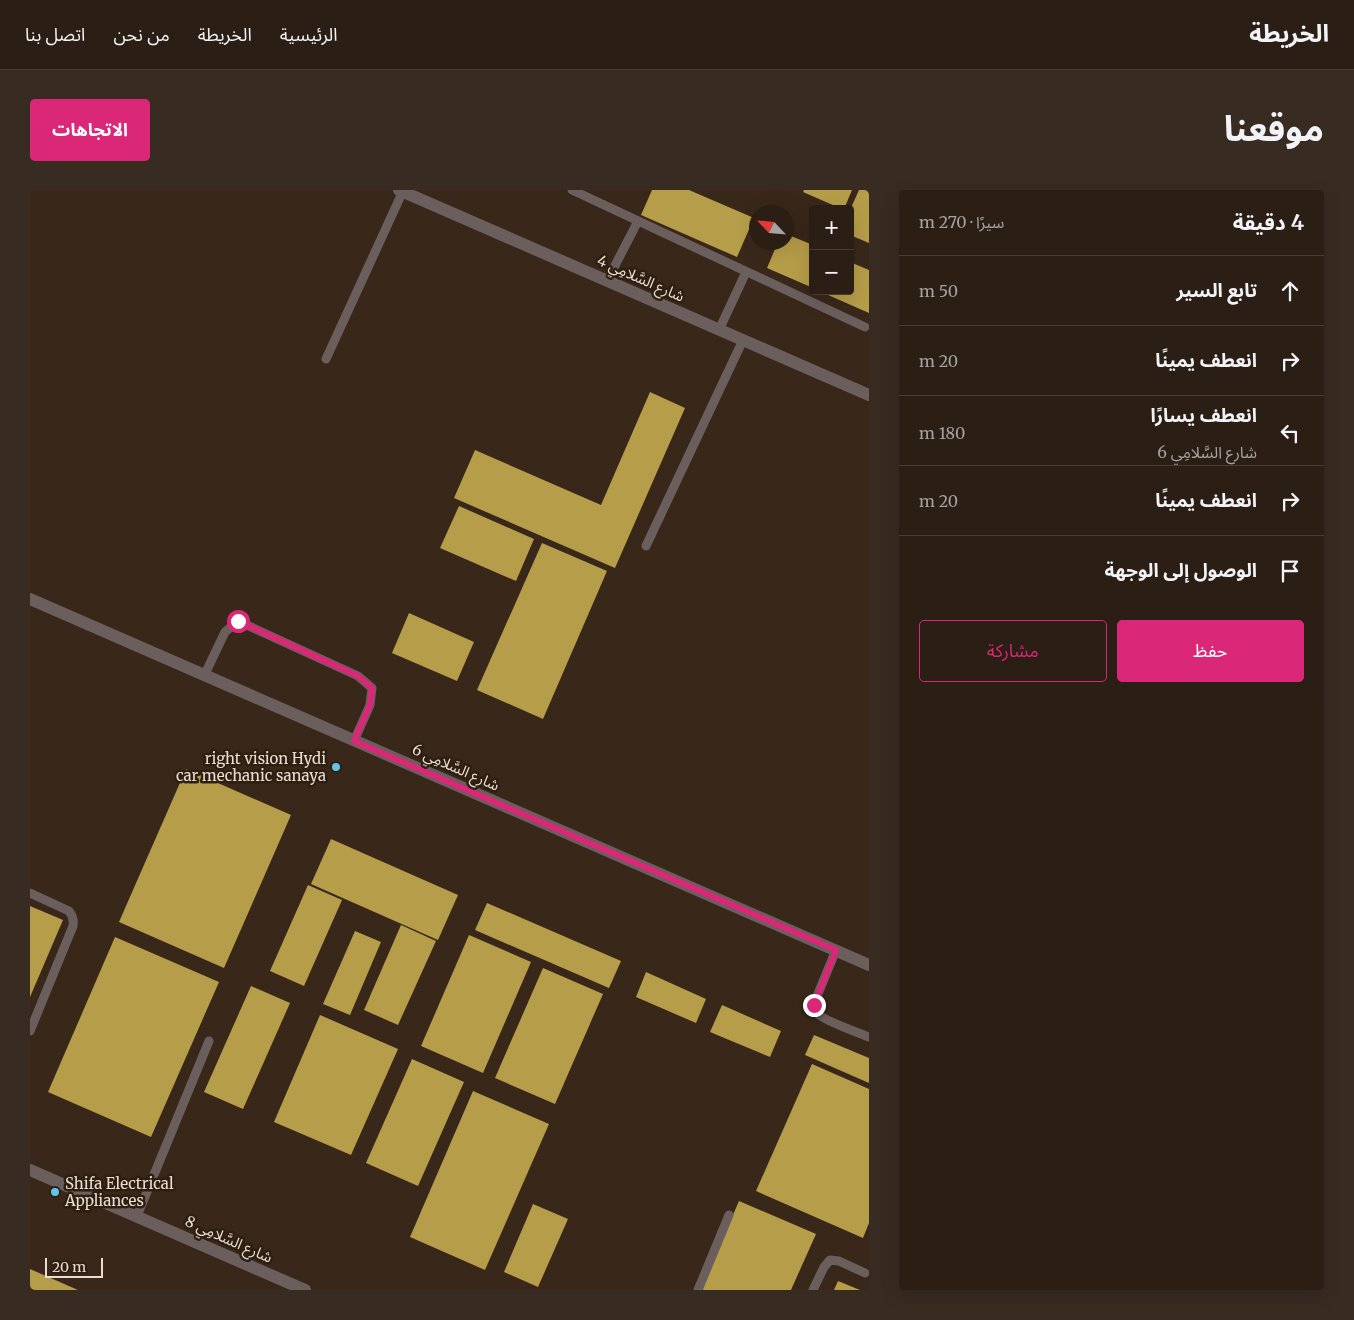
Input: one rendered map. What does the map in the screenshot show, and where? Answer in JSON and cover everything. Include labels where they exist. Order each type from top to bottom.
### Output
[{"type":"street","name":"شارع السَّلامِي 4","points":[[401,191],[869,395]]},
{"type":"street","name":"شارع السَّلامِي 6","points":[[30,599],[869,965]]},
{"type":"street","name":"شارع السَّلامِي 8","points":[[30,1170],[305,1290]]},
{"type":"lane","points":[[572,190],[865,327]]},
{"type":"lane","points":[[326,359],[401,191]]},
{"type":"lane","points":[[607,281],[638,221]]},
{"type":"lane","points":[[719,330],[746,272]]},
{"type":"lane","points":[[646,546],[743,340]]},
{"type":"lane","points":[[204,676],[225,632],[238,621],[358,676],[372,688],[370,705],[354,741]]},
{"type":"lane","points":[[30,893],[69,911],[74,921],[30,1031]]},
{"type":"lane","points":[[836,950],[815,1001],[815,1009],[823,1018],[869,1037]]},
{"type":"lane","points":[[136,1216],[209,1041]]},
{"type":"lane","points":[[698,1290],[729,1214]]},
{"type":"lane","points":[[813,1290],[824,1266],[830,1260],[839,1261],[865,1273]]},
{"type":"building","points":[[652,190],[689,190],[749,216],[749,229],[737,257],[641,215]]},
{"type":"building","points":[[804,190],[852,190],[846,205],[833,205],[803,192]]},
{"type":"building","points":[[859,190],[869,190],[869,243],[854,237],[854,205],[852,205]]},
{"type":"building","points":[[794,237],[809,243],[809,286],[767,268],[775,250],[794,250]]},
{"type":"building","points":[[854,264],[869,270],[869,313],[828,295],[854,295]]},
{"type":"building","points":[[650,392],[685,408],[615,568],[454,498],[475,450],[601,505]]},
{"type":"building","points":[[459,506],[534,539],[516,581],[440,548]]},
{"type":"building","points":[[542,543],[607,571],[543,719],[477,690]]},
{"type":"building","points":[[409,613],[474,642],[457,681],[392,653]]},
{"type":"building","points":[[186,769],[291,815],[224,968],[119,922]]},
{"type":"building","points":[[331,839],[458,895],[438,940],[311,884]]},
{"type":"building","points":[[308,885],[342,900],[304,986],[270,971]]},
{"type":"building","points":[[487,903],[621,961],[609,988],[475,930]]},
{"type":"building","points":[[30,906],[63,920],[30,997]]},
{"type":"building","points":[[401,925],[436,941],[398,1025],[364,1010]]},
{"type":"building","points":[[355,931],[381,942],[350,1015],[323,1004]]},
{"type":"building","points":[[469,935],[531,962],[483,1073],[421,1046]]},
{"type":"building","points":[[115,937],[219,982],[151,1137],[48,1092]]},
{"type":"building","points":[[543,968],[603,994],[555,1104],[495,1078]]},
{"type":"building","points":[[646,972],[706,999],[696,1023],[636,997]]},
{"type":"building","points":[[251,986],[290,1003],[243,1109],[204,1092]]},
{"type":"building","points":[[722,1005],[781,1031],[770,1057],[710,1032]]},
{"type":"building","points":[[320,1015],[398,1049],[351,1155],[274,1122]]},
{"type":"building","points":[[814,1035],[869,1058],[869,1083],[805,1055]]},
{"type":"building","points":[[412,1059],[464,1082],[418,1186],[366,1163]]},
{"type":"building","points":[[812,1064],[869,1089],[869,1223],[863,1238],[756,1191]]},
{"type":"building","points":[[473,1091],[549,1124],[485,1270],[410,1237]]},
{"type":"building","points":[[739,1201],[816,1234],[791,1290],[701,1289]]},
{"type":"building","points":[[533,1204],[568,1219],[538,1287],[504,1272]]},
{"type":"building","points":[[30,1269],[78,1290],[30,1290]]},
{"type":"building","points":[[838,1281],[860,1290],[834,1290]]},
{"type":"place","name":"right vision Hydi car mechanic sanaya","points":[[336,767]]},
{"type":"place","name":"Shifa Electrical Appliances","points":[[55,1192]]},
{"type":"route","points":[[238,621],[358,676],[372,688],[370,705],[354,741],[836,950],[814,1005]]}]
